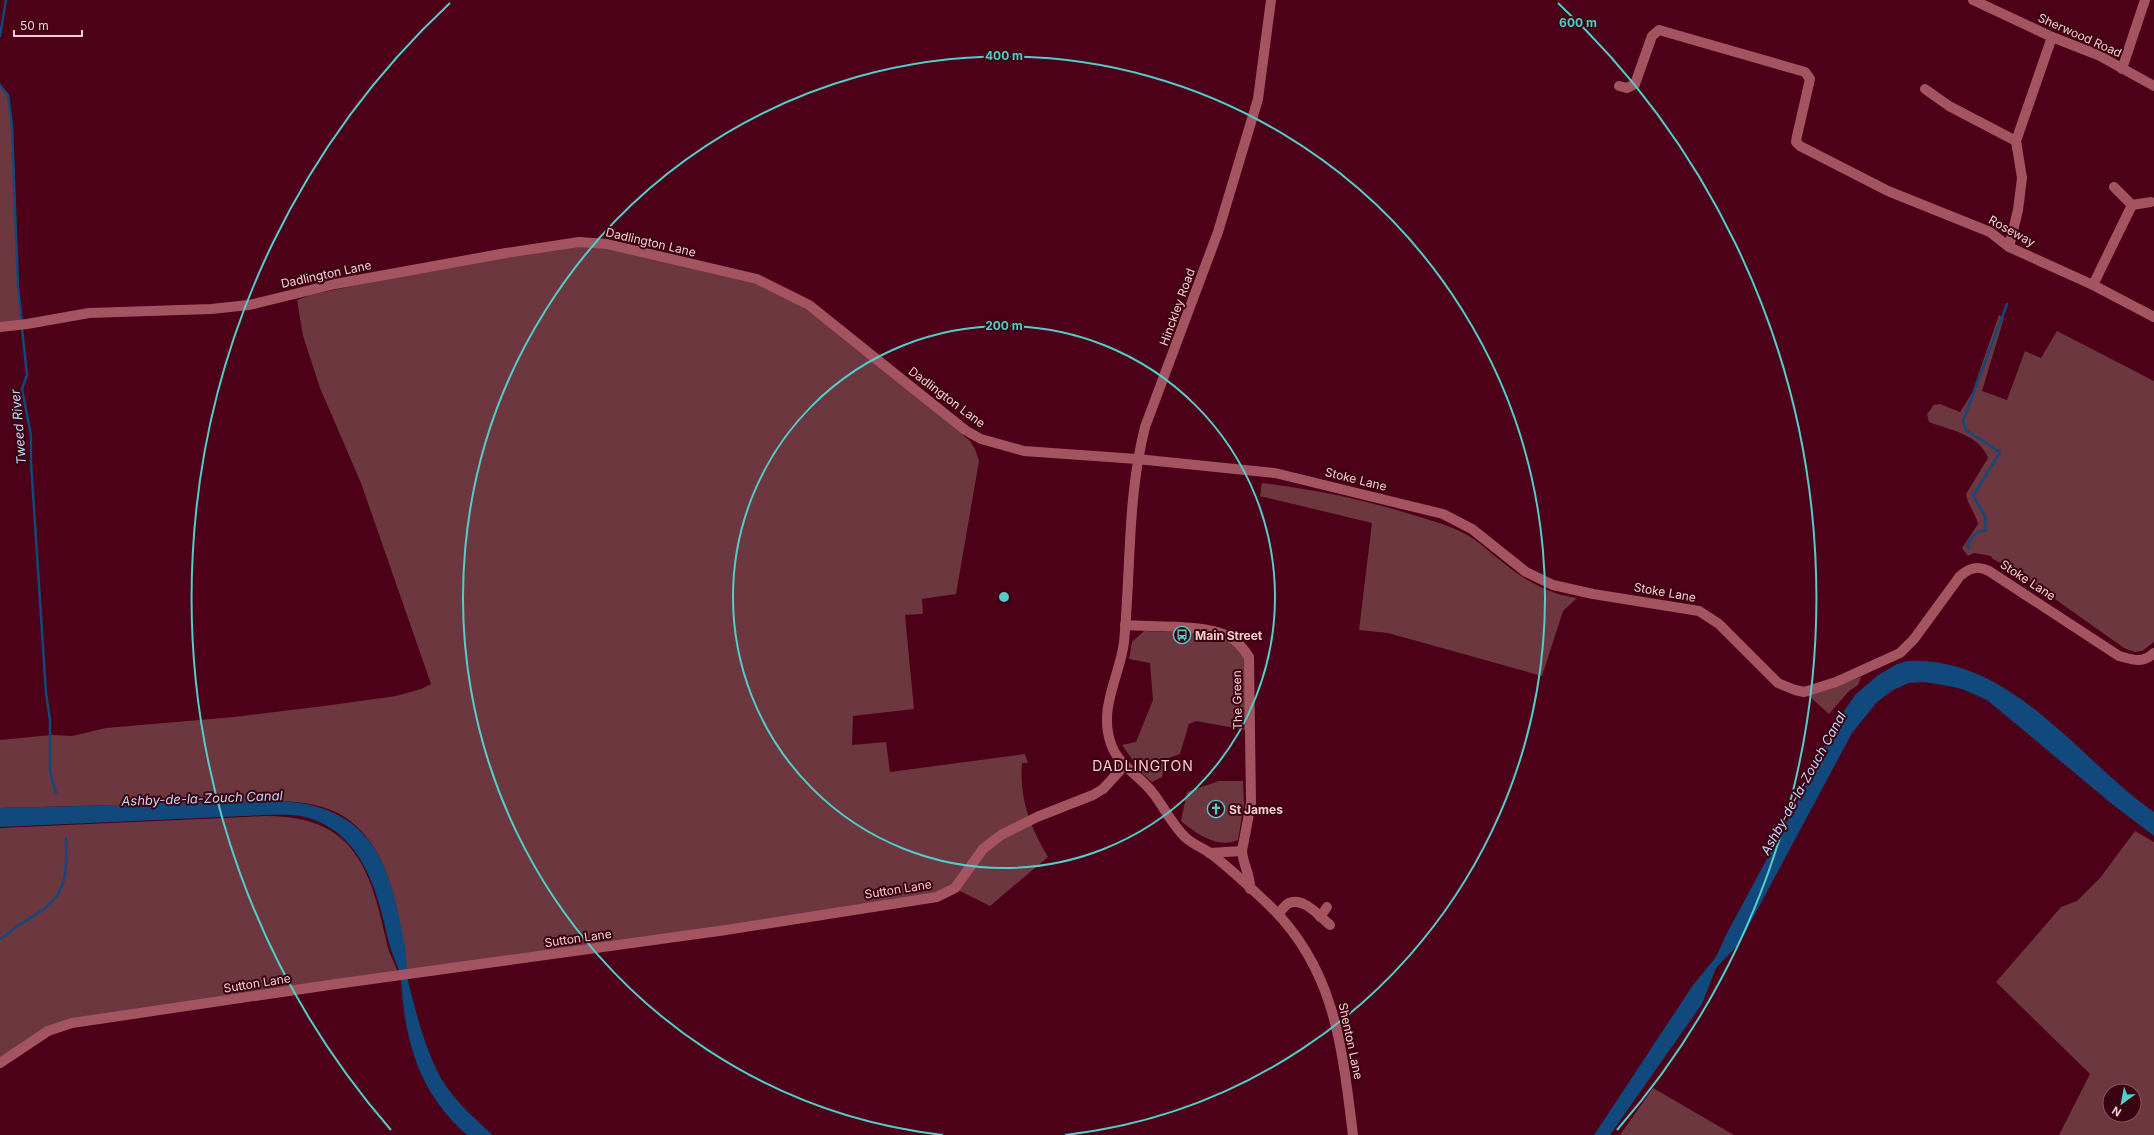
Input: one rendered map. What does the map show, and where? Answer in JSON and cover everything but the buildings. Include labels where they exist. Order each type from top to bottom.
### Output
[{"type":"street","name":"Hinckley Road","points":[[1126,625],[1129,541],[1137,459],[1145,427],[1218,232],[1258,98],[1271,0]]},
{"type":"street","name":"Sherwood Road","points":[[1973,0],[2052,37],[2098,55],[2154,86]]},
{"type":"street","points":[[2122,69],[2145,0]]},
{"type":"street","name":"Roseway","points":[[1619,86],[1627,88],[1635,84],[1652,36],[1659,30],[1796,68],[1805,72],[1810,79],[1796,142],[1805,149],[1888,191],[1990,232],[2009,247],[2094,285],[2154,318]]},
{"type":"street","points":[[2009,247],[2018,210],[2022,178],[2016,141],[2052,37]]},
{"type":"street","points":[[1925,89],[1949,106],[2016,141]]},
{"type":"street","points":[[2114,187],[2132,205]]},
{"type":"street","points":[[2132,205],[2150,202]]},
{"type":"street","points":[[2094,285],[2132,205]]},
{"type":"street","name":"Dadlington Lane","points":[[0,327],[89,313],[211,309],[250,305],[335,284],[506,253],[579,242],[607,244],[757,279],[782,290],[815,310],[965,430],[981,439],[1024,451],[1137,459]]},
{"type":"street","name":"Stoke Lane","points":[[1137,459],[1274,473],[1443,514],[1472,529],[1526,572],[1553,585],[1593,594],[1699,611],[1718,624],[1778,683],[1804,692],[1836,682],[1900,653],[1914,639],[1960,576],[1967,569],[1982,567],[2119,656],[2135,661],[2143,661],[2154,653]]},
{"type":"street","points":[[1126,625],[1121,658],[1112,682],[1108,712],[1111,744],[1125,765],[1152,792],[1174,823],[1187,838],[1209,853],[1242,851]]},
{"type":"street","name":"The Green","points":[[1126,625],[1213,630],[1230,637],[1242,647],[1249,657],[1251,803],[1242,851],[1243,862],[1251,883],[1250,889]]},
{"type":"street","name":"Sutton Lane","points":[[0,1063],[48,1031],[72,1023],[726,930],[937,897],[954,888],[983,849],[1001,834],[1037,817],[1093,795],[1103,789],[1125,765]]},
{"type":"street","name":"Shenton Lane","points":[[1209,853],[1228,868],[1278,914],[1304,947],[1316,966],[1328,995],[1334,1015],[1344,1063],[1353,1135]]},
{"type":"street","points":[[1278,914],[1288,904],[1297,902],[1306,905],[1330,925]]},
{"type":"street","points":[[1320,917],[1327,907]]},
{"type":"shaded area","points":[[0,85],[8,95],[12,126],[18,287],[22,323],[0,326]]},
{"type":"shaded area","points":[[594,245],[745,279],[771,288],[807,310],[865,354],[970,441],[975,449],[979,461],[956,594],[922,599],[923,614],[905,615],[914,709],[853,716],[852,745],[886,742],[890,772],[1025,754],[1028,763],[1022,763],[1022,788],[1024,800],[1036,835],[1048,857],[990,906],[954,888],[937,897],[407,975],[397,910],[392,888],[384,866],[374,847],[360,830],[343,816],[329,809],[305,803],[281,801],[0,808],[0,740],[51,735],[72,736],[106,728],[234,717],[324,706],[396,696],[421,689],[431,684],[361,483],[320,388],[303,336],[297,300],[310,295],[423,271],[570,246]]},
{"type":"shaded area","points":[[1999,315],[2004,318],[1982,391],[2007,400],[2025,351],[2041,358],[2057,331],[2154,381],[2154,642],[2142,651],[2135,652],[2124,648],[2014,570],[1993,559],[1991,556],[1974,553],[1968,556],[1962,548],[1978,524],[1966,494],[1988,458],[1984,450],[1978,444],[1963,434],[1929,422],[1927,414],[1934,405],[1940,404],[1960,412],[1972,393]]},
{"type":"shaded area","points":[[1262,483],[1318,491],[1355,499],[1432,521],[1460,531],[1472,538],[1509,568],[1527,580],[1556,593],[1577,598],[1563,611],[1542,676],[1388,633],[1359,630],[1372,523],[1260,496]]},
{"type":"shaded area","points":[[1144,631],[1213,633],[1229,639],[1247,658],[1246,730],[1196,721],[1189,724],[1180,754],[1166,759],[1162,777],[1152,782],[1142,773],[1122,745],[1136,742],[1153,700],[1150,663],[1129,659],[1132,642]]},
{"type":"shaded area","points":[[1861,677],[1858,685],[1849,691],[1829,714],[1808,695]]},
{"type":"shaded area","points":[[1219,781],[1243,781],[1244,804],[1238,840],[1222,843],[1208,839],[1181,821],[1187,792]]},
{"type":"shaded area","points":[[266,816],[297,819],[321,826],[340,837],[355,853],[366,872],[375,895],[388,948],[398,976],[72,1023],[0,1063],[0,828]]},
{"type":"shaded area","points":[[2135,831],[2154,842],[2154,1135],[2059,1135],[2090,1074],[1996,982],[2061,907],[2077,901],[2100,878]]},
{"type":"shaded area","points":[[1653,1088],[1734,1135],[1620,1135]]},
{"type":"water","points":[[1907,661],[1945,664],[1979,675],[2011,692],[2041,714],[2126,790],[2154,812],[2154,836],[2112,804],[1987,700],[1962,689],[1924,682],[1909,683],[1893,690],[1877,702],[1852,733],[1739,944],[1716,968],[1702,1004],[1610,1135],[1594,1135],[1693,985],[1716,957],[1727,933],[1797,803],[1827,740],[1846,708],[1855,695],[1878,675],[1897,664]]},
{"type":"water","points":[[281,801],[313,806],[338,815],[358,828],[373,846],[384,867],[393,890],[405,946],[409,985],[422,1034],[431,1058],[447,1088],[472,1116],[493,1135],[467,1135],[451,1120],[426,1084],[417,1064],[408,1033],[398,967],[390,948],[385,924],[373,885],[365,867],[354,850],[341,836],[325,825],[305,817],[295,815],[265,815],[0,827],[0,808]]},
{"type":"waterway","name":"Tweed River","points":[[0,36],[6,0]]},
{"type":"waterway","name":"Tweed River","points":[[0,85],[8,95],[12,126],[18,287],[22,323]]},
{"type":"waterway","points":[[1969,548],[1967,546],[1974,535],[1986,530],[1985,516],[1973,496],[2000,452],[1966,430],[1963,421],[2007,304]]},
{"type":"waterway","name":"Tweed River","points":[[22,328],[27,375],[22,389],[31,436],[31,462],[46,693],[50,720],[50,772],[56,793]]},
{"type":"waterway","name":"Tweed River","points":[[0,939],[44,909],[59,892],[63,883],[65,871],[66,838]]},
{"type":"place","name":"Main Street","points":[[1182,635]]},
{"type":"place","name":"St James","points":[[1216,809]]},
{"type":"district","name":"DADLINGTON","points":[[1143,765]]},
{"type":"water label","name":"Ashby-de-la-Zouch Canal","points":[[1803,783]]},
{"type":"water label","name":"Ashby-de-la-Zouch Canal","points":[[202,798]]}]
